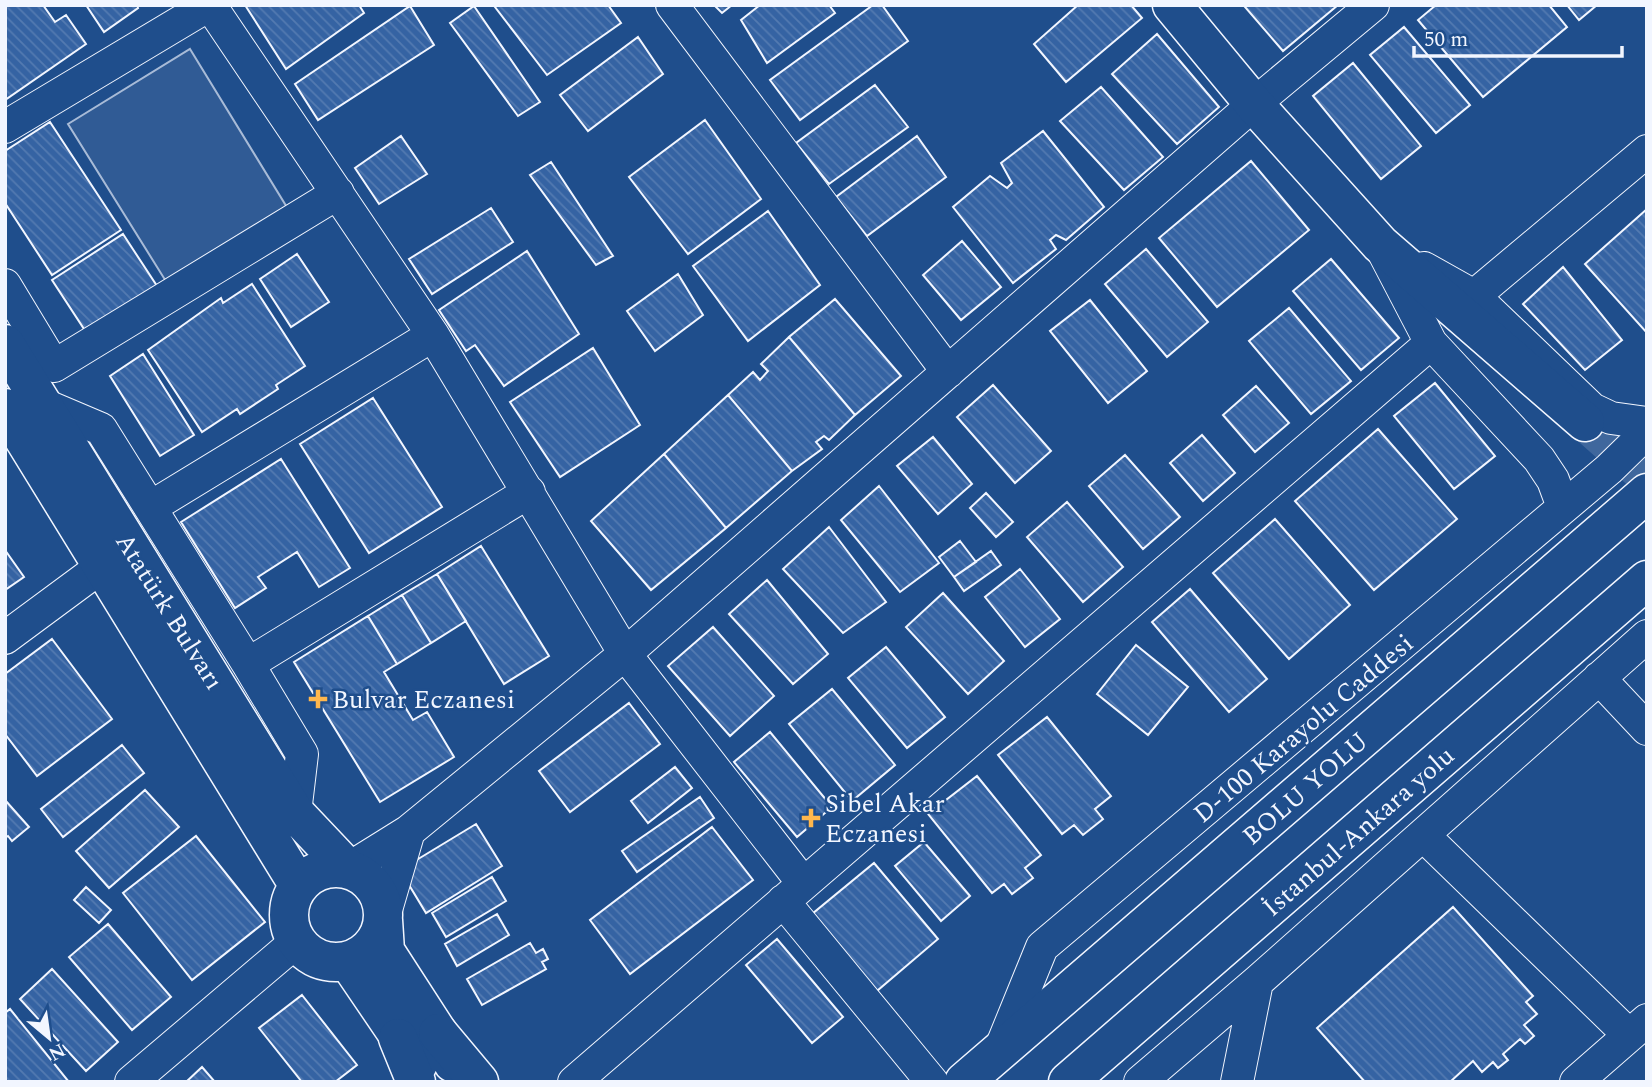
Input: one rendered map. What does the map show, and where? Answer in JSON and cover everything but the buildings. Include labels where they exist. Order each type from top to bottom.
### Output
[{"type":"main road","points":[[1172,5],[1254,104],[1380,244],[1585,422]]},
{"type":"main road","name":"Atatürk Bulvarı","points":[[5,344],[24,406],[101,566],[299,886]]},
{"type":"main road","name":"Atatürk Bulvarı","points":[[24,406],[295,813],[348,869]]},
{"type":"main road","name":"BOLU YOLU","points":[[964,1082],[1647,494]]},
{"type":"main road","name":"İstanbul-Ankara yolu","points":[[1069,1082],[1647,580]]},
{"type":"main road","points":[[383,920],[374,943],[363,954],[348,961],[332,962],[316,958],[297,941],[288,922],[289,905],[299,886],[317,871],[332,867],[362,874],[373,885],[381,899],[383,920],[385,951],[438,1033],[462,1082]]},
{"type":"main road","points":[[348,961],[398,1038],[433,1082]]},
{"type":"main road","points":[[438,1033],[479,1082]]},
{"type":"main road","points":[[398,1038],[416,1082]]},
{"type":"street","points":[[5,127],[210,5],[433,335],[625,654],[793,892],[932,1082]]},
{"type":"street","points":[[671,5],[948,372]]},
{"type":"street","points":[[348,869],[409,831],[625,654],[1254,104],[1373,5]]},
{"type":"street","points":[[1474,296],[1647,151]]},
{"type":"street","points":[[5,285],[54,366],[338,193]]},
{"type":"street","points":[[1380,244],[1474,296],[1592,409],[1611,418],[1647,423]]},
{"type":"street","points":[[1380,244],[1431,343],[1539,459],[1553,481],[1563,507]]},
{"type":"street","points":[[151,507],[433,335]]},
{"type":"street","points":[[574,1082],[1431,343]]},
{"type":"street","points":[[24,406],[101,429],[302,754],[295,813]]},
{"type":"street","name":"D-100 Karayolu Caddesi","points":[[1000,1051],[1042,947],[1563,507],[1647,432]]},
{"type":"street","points":[[248,664],[529,492]]},
{"type":"street","points":[[5,638],[101,566]]},
{"type":"street","points":[[1140,1082],[1257,982],[1647,636]]},
{"type":"street","points":[[1600,678],[1647,729]]},
{"type":"street","points":[[383,920],[409,831]]},
{"type":"street","points":[[1423,835],[1638,1027],[1576,1082]]},
{"type":"street","points":[[131,1082],[297,941]]},
{"type":"street","points":[[1237,1082],[1257,982]]},
{"type":"shaded area","points":[[190,49],[288,209],[167,283],[68,124]]},
{"type":"tunnel","points":[[1585,422],[1647,477]]},
{"type":"place","name":"Bulvar Eczanesi","points":[[318,699]]},
{"type":"place","name":"Sibel Akar Eczanesi","points":[[811,818]]}]
